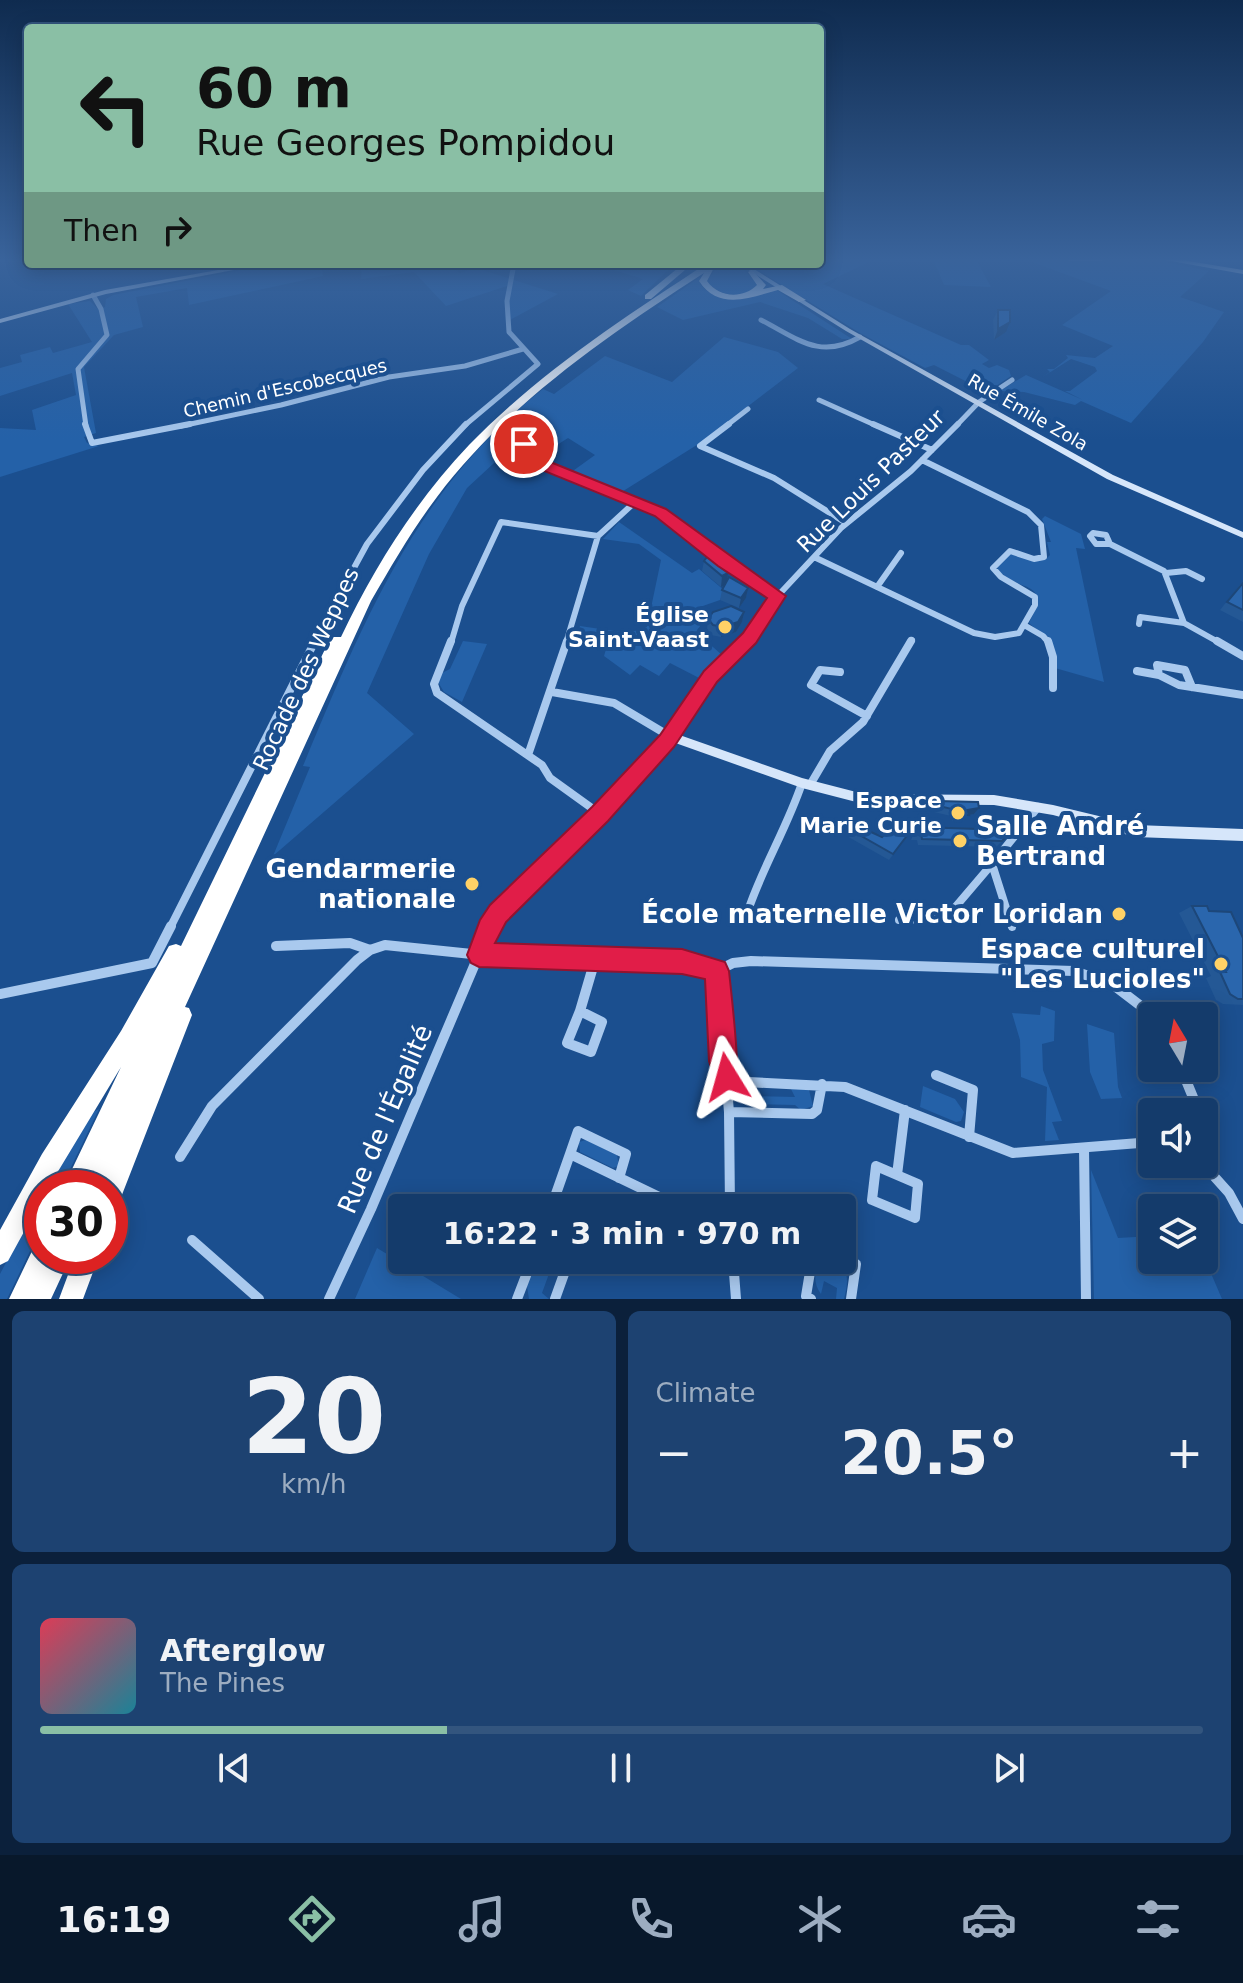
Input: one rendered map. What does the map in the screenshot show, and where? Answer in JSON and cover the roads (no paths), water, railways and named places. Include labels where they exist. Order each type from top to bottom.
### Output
[{"type":"highway","name":"Rocade des Weppes","points":[[83,1170],[375,563],[417,501],[461,448],[495,414],[617,320]]},
{"type":"highway","name":"Rocade des Weppes","points":[[99,1170],[365,600],[426,501],[465,453],[529,393],[633,320]]},
{"type":"highway","points":[[0,1253],[50,1162],[134,1027],[207,894],[236,849]]},
{"type":"highway","points":[[121,1170],[209,952],[230,889]]},
{"type":"highway","points":[[21,1299],[33,1274]]},
{"type":"highway","points":[[39,1299],[51,1274]]},
{"type":"highway","points":[[71,1299],[80,1274]]},
{"type":"main road","name":"Rue Émile Zola","points":[[831,320],[1125,485],[1243,535]]},
{"type":"main road","points":[[671,737],[806,784],[870,800],[986,799],[1038,807],[1136,831],[1243,835]]},
{"type":"street","name":"Chemin d'Escobecques","points":[[103,320],[106,338],[76,369],[87,434],[92,443],[107,443],[281,405],[389,377],[465,366],[523,349]]},
{"type":"street","points":[[0,994],[152,963],[354,563],[393,505],[436,455],[472,418],[538,364],[537,358],[523,349],[508,331],[508,320]]},
{"type":"street","points":[[761,320],[819,349],[841,348],[859,338]]},
{"type":"street","name":"Rue Louis Pasteur","points":[[600,814],[671,737],[711,676],[750,638],[778,596],[846,523],[922,460],[979,402],[1012,380]]},
{"type":"street","points":[[819,400],[932,450]]},
{"type":"street","points":[[748,409],[700,446],[774,478],[846,523]]},
{"type":"street","points":[[529,415],[524,444],[532,459],[656,510],[683,527],[724,561],[778,596]]},
{"type":"street","points":[[814,557],[979,635],[1014,635],[1024,625],[1036,603],[1035,597],[998,576],[993,568],[1010,551],[1034,559],[1044,557],[1046,553],[1040,523],[1028,512],[922,460]]},
{"type":"street","points":[[528,755],[544,702],[552,692],[598,536],[635,502]]},
{"type":"street","points":[[598,536],[501,522],[462,606],[456,631],[434,687],[437,693],[544,766],[550,778],[600,814]]},
{"type":"street","points":[[1110,544],[1166,573],[1186,571],[1202,579]]},
{"type":"street","points":[[877,587],[901,553]]},
{"type":"street","points":[[1166,573],[1184,623]]},
{"type":"street","points":[[1139,624],[1140,617],[1184,623],[1243,656]]},
{"type":"street","points":[[1024,625],[1042,633],[1051,644],[1053,688]]},
{"type":"street","points":[[750,905],[766,860],[776,848],[806,784],[830,751],[867,716],[912,640]]},
{"type":"street","points":[[1159,675],[1157,665],[1185,670],[1192,687]]},
{"type":"street","points":[[840,672],[820,670],[811,685],[867,716]]},
{"type":"street","points":[[1137,671],[1159,675],[1174,683],[1243,695]]},
{"type":"street","points":[[552,692],[614,703],[671,737]]},
{"type":"street","points":[[899,920],[946,918],[1038,807]]},
{"type":"street","name":"Rue de l'Égalité","points":[[329,1299],[371,1209],[489,928],[498,913],[600,814]]},
{"type":"street","points":[[992,864],[1012,927]]},
{"type":"street","points":[[276,946],[350,943],[370,950]]},
{"type":"street","points":[[180,1157],[212,1106],[370,950],[385,945],[479,955],[688,962],[717,971],[733,963],[751,961],[1074,971],[1116,986],[1138,1003]]},
{"type":"street","points":[[579,1010],[595,960]]},
{"type":"street","points":[[717,971],[729,1112],[730,1194]]},
{"type":"street","points":[[936,1075],[973,1090],[969,1137]]},
{"type":"street","points":[[727,1081],[845,1087],[969,1137],[1020,1153],[1138,1143]]},
{"type":"street","points":[[729,1112],[812,1114],[817,1110],[822,1084]]},
{"type":"street","points":[[897,1175],[905,1110]]},
{"type":"street","points":[[556,1194],[578,1131],[626,1154],[619,1178]]},
{"type":"street","points":[[1084,1148],[1086,1299]]},
{"type":"street","points":[[570,1154],[653,1194]]},
{"type":"street","points":[[876,1166],[897,1175],[918,1184],[915,1218],[872,1200],[876,1166]]},
{"type":"street","points":[[1216,1178],[1229,1193],[1243,1219]]},
{"type":"street","points":[[192,1240],[259,1299]]},
{"type":"street","points":[[517,1299],[527,1274]]},
{"type":"street","points":[[555,1299],[564,1274]]},
{"type":"street","points":[[734,1274],[736,1299]]},
{"type":"street","points":[[810,1274],[806,1296],[811,1299]]},
{"type":"street","points":[[851,1299],[855,1274]]},
{"type":"place","name":"Église Saint-Vaast","points":[[725,627]]},
{"type":"place","name":"Espace Marie Curie","points":[[958,813]]},
{"type":"place","name":"Salle André Bertrand","points":[[960,841]]},
{"type":"place","name":"Gendarmerie nationale","points":[[472,884]]},
{"type":"place","name":"École maternelle Victor Loridan","points":[[1119,914]]},
{"type":"place","name":"Espace culturel \"Les Lucioles\"","points":[[1221,964]]}]
